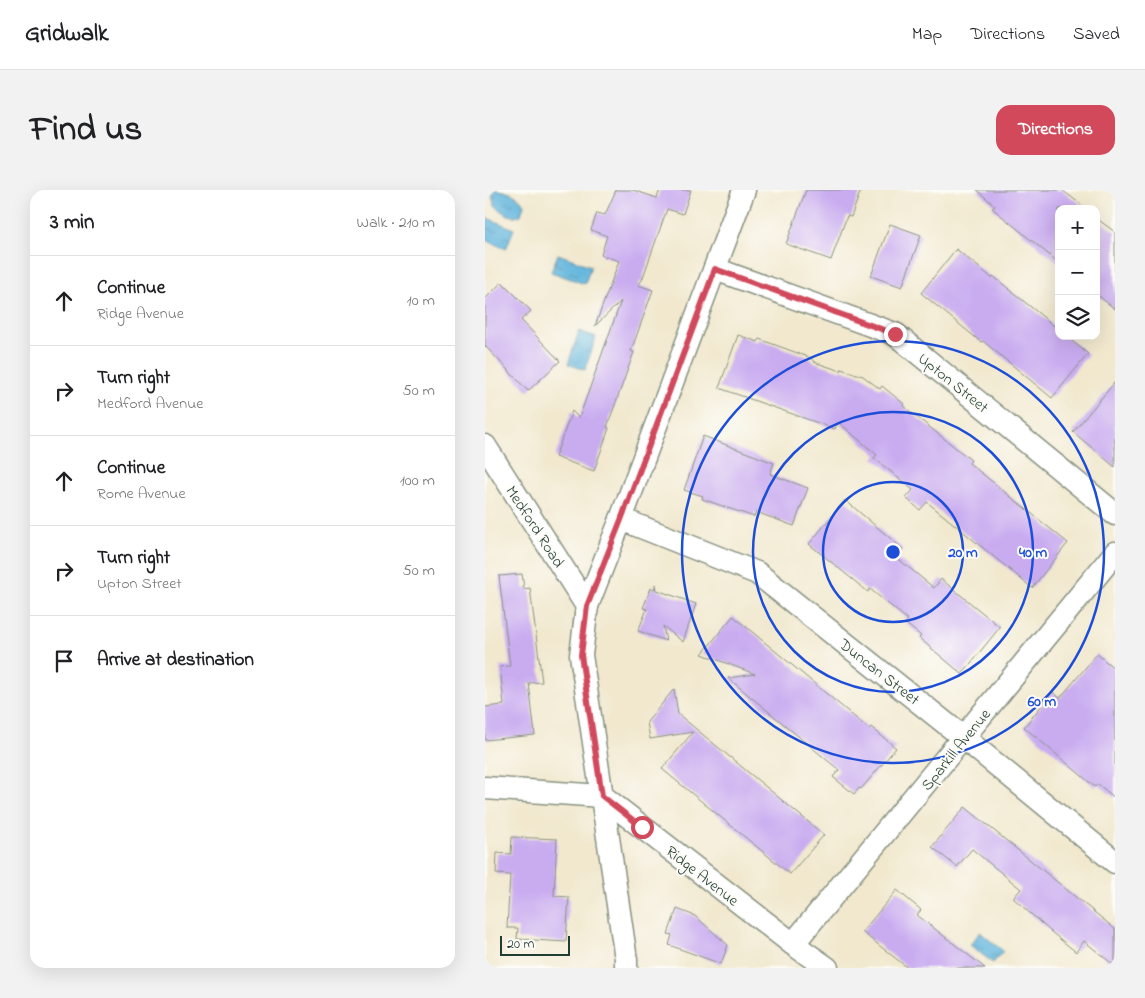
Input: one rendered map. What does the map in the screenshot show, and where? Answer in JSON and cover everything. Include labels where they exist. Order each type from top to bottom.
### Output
[{"type":"street","points":[[626,968],[581,655],[587,606],[744,190]]},
{"type":"street","name":"Upton Street","points":[[715,269],[895,334],[1115,514]]},
{"type":"street","name":"Medford Road","points":[[485,446],[587,606]]},
{"type":"street","name":"Duncan Street","points":[[621,520],[757,574],[964,738],[1115,862]]},
{"type":"street","name":"Sparkill Avenue","points":[[793,944],[1115,553]]},
{"type":"street","points":[[485,788],[602,796]]},
{"type":"street","name":"Ridge Avenue","points":[[602,796],[793,944],[827,968]]},
{"type":"water","points":[[495,190],[508,192],[519,198],[524,205],[521,215],[510,215],[499,210],[493,200]]},
{"type":"water","points":[[485,217],[514,229],[506,249],[485,240]]},
{"type":"water","points":[[558,254],[591,266],[585,284],[551,272]]},
{"type":"water","points":[[579,331],[596,337],[585,370],[568,364]]},
{"type":"water","points":[[980,932],[1003,951],[993,963],[970,945]]},
{"type":"building","points":[[616,190],[633,190],[657,198],[660,190],[691,190],[683,214],[667,209],[642,280],[638,285],[653,290],[631,351],[634,352],[607,427],[609,428],[594,471],[555,457],[572,411],[579,418],[621,301],[595,326],[619,261],[601,255],[607,236],[591,230],[597,213],[605,215]]},
{"type":"building","points":[[806,190],[861,190],[851,217],[847,216],[831,260],[786,244]]},
{"type":"building","points":[[977,190],[1062,190],[1082,205],[1055,205],[1055,260],[992,208],[995,206]]},
{"type":"building","points":[[1100,221],[1115,232],[1115,309],[1100,297]]},
{"type":"building","points":[[890,224],[921,235],[902,287],[871,276]]},
{"type":"building","points":[[956,249],[992,278],[993,276],[1055,327],[1055,340],[1071,340],[1088,354],[1052,398],[921,293]]},
{"type":"building","points":[[502,282],[531,311],[521,320],[560,361],[528,391],[485,346],[485,299]]},
{"type":"building","points":[[738,335],[758,342],[759,339],[811,358],[814,362],[863,376],[880,389],[882,386],[904,404],[903,406],[971,460],[969,463],[1068,543],[1032,588],[927,502],[920,510],[906,498],[913,490],[874,458],[877,455],[838,422],[835,429],[719,388]]},
{"type":"building","points":[[1115,382],[1115,467],[1073,432]]},
{"type":"building","points":[[703,436],[774,463],[770,474],[808,488],[794,526],[756,512],[754,517],[702,499],[703,496],[684,490]]},
{"type":"building","points":[[845,500],[903,549],[896,557],[934,588],[941,579],[1000,627],[962,674],[919,638],[921,636],[905,623],[908,620],[870,589],[868,592],[809,544]]},
{"type":"building","points":[[522,574],[524,589],[530,588],[542,682],[529,683],[535,735],[485,740],[485,707],[504,705],[500,667],[510,666],[499,576]]},
{"type":"building","points":[[656,584],[657,590],[696,604],[683,642],[663,626],[666,641],[638,631],[647,609],[643,608],[651,588],[654,589]]},
{"type":"building","points":[[733,616],[869,729],[871,727],[896,748],[861,789],[859,788],[854,794],[833,777],[839,770],[728,678],[755,674],[702,654]]},
{"type":"building","points":[[1097,654],[1115,669],[1115,798],[1098,784],[1095,787],[1024,727],[1053,692],[1060,698]]},
{"type":"building","points":[[674,689],[678,714],[824,835],[790,874],[662,769],[693,732],[650,739],[647,722]]},
{"type":"building","points":[[965,807],[1115,929],[1115,966],[1084,941],[1076,952],[1050,931],[1013,898],[1021,889],[972,849],[957,867],[932,847]]},
{"type":"building","points":[[512,837],[557,839],[554,896],[569,897],[566,942],[517,939],[518,928],[507,928],[510,875],[496,874],[497,853],[511,854]]},
{"type":"building","points":[[897,890],[921,910],[917,915],[985,968],[908,968],[862,932]]},
{"type":"building","points":[[677,909],[695,916],[728,945],[721,964],[669,945],[672,935],[668,934]]},
{"type":"route","points":[[642,827],[602,796],[581,655],[587,606],[715,269],[895,334]]}]
